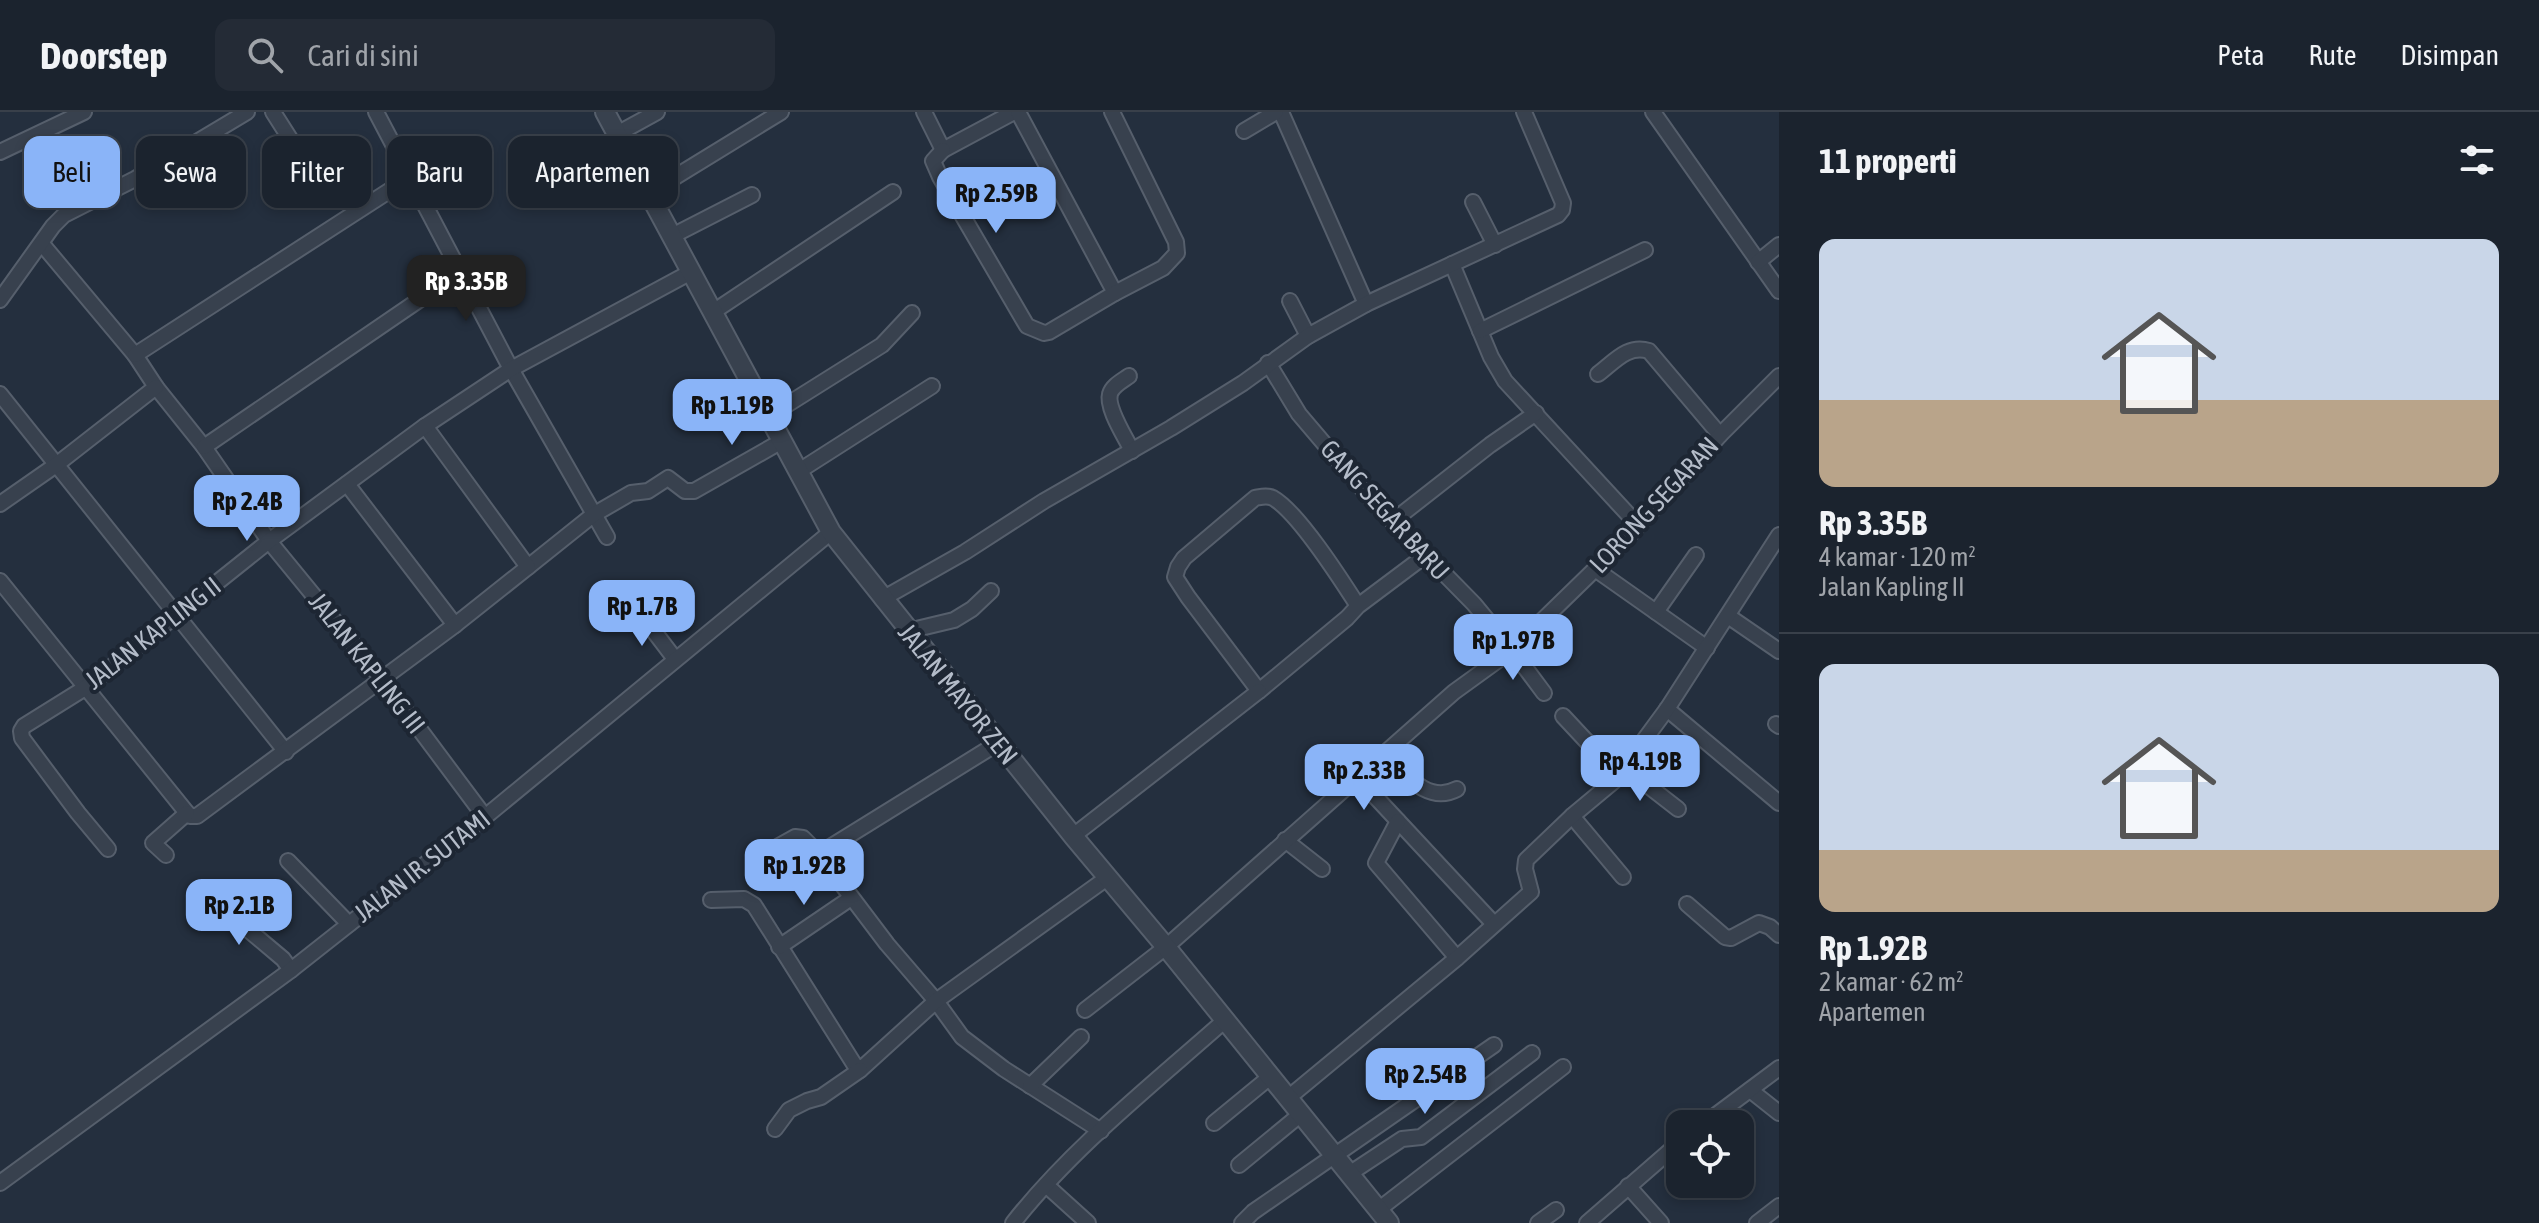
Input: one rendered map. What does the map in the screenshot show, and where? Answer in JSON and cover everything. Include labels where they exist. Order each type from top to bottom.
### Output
[{"type":"street","points":[[0,152],[84,112]]},
{"type":"street","points":[[0,300],[64,215],[135,179],[247,112]]},
{"type":"street","points":[[273,112],[288,136]]},
{"type":"street","points":[[376,112],[388,136]]},
{"type":"street","name":"JALAN MAYOR ZEN","points":[[605,112],[617,134]]},
{"type":"street","points":[[617,134],[657,112]]},
{"type":"street","points":[[678,175],[781,112]]},
{"type":"street","points":[[924,112],[943,150]]},
{"type":"street","points":[[1112,112],[1176,242],[1177,253],[1163,268],[1049,332],[1027,326],[933,161],[943,150],[1016,112],[1115,293]]},
{"type":"street","points":[[1244,131],[1278,112],[1366,304]]},
{"type":"street","points":[[882,599],[1243,383],[1308,336],[1366,304],[1558,215],[1563,203],[1524,112]]},
{"type":"street","points":[[1653,112],[1779,291]]},
{"type":"street","points":[[135,355],[387,192]]},
{"type":"street","points":[[713,312],[893,192]]},
{"type":"street","points":[[672,236],[752,195]]},
{"type":"street","points":[[1473,202],[1495,245]]},
{"type":"street","points":[[425,208],[511,369],[607,537]]},
{"type":"street","name":"JALAN MAYOR ZEN","points":[[657,208],[831,532],[1073,836],[1384,1217]]},
{"type":"street","name":"JALAN KAPLING III","points":[[42,244],[135,355],[269,541],[382,679],[485,817]]},
{"type":"street","points":[[1758,262],[1779,245]]},
{"type":"street","points":[[1480,331],[1645,250]]},
{"type":"street","points":[[1452,264],[1491,357],[1505,381],[1637,524]]},
{"type":"street","points":[[204,447],[460,272]]},
{"type":"street","name":"JALAN KAPLING II","points":[[108,849],[41,766],[22,738],[24,726],[85,688],[269,541],[425,426],[511,369],[691,272]]},
{"type":"street","points":[[1290,301],[1308,336]]},
{"type":"street","points":[[769,416],[882,345],[912,313]]},
{"type":"street","points":[[1598,374],[1631,349],[1639,347],[1649,351],[1720,435]]},
{"type":"street","name":"GANG SEGAR BARU","points":[[1268,363],[1299,414],[1393,521],[1474,604],[1544,693]]},
{"type":"street","points":[[1129,376],[1110,393],[1110,402],[1132,451]]},
{"type":"street","name":"LORONG SEGARAN","points":[[1085,1010],[1166,947],[1454,692],[1512,650],[1626,539],[1720,435],[1779,376]]},
{"type":"street","points":[[799,471],[932,386]]},
{"type":"street","points":[[0,504],[156,387]]},
{"type":"street","points":[[1766,389],[1779,400]]},
{"type":"street","points":[[0,394],[286,752]]},
{"type":"street","points":[[1393,521],[1536,413]]},
{"type":"street","points":[[425,426],[528,567]]},
{"type":"street","points":[[0,581],[187,813],[197,816],[455,625],[593,515],[631,493],[648,491],[668,478],[685,491],[694,491],[782,441]]},
{"type":"street","points":[[347,484],[455,625]]},
{"type":"street","points":[[1259,691],[1175,577],[1184,558],[1255,498],[1274,498],[1296,519],[1358,606]]},
{"type":"street","name":"JALAN IR. SUTAMI","points":[[0,1183],[291,970],[485,817],[831,532]]},
{"type":"street","points":[[1288,1098],[1457,958],[1531,892],[1526,860],[1621,771],[1667,709],[1779,535]]},
{"type":"street","points":[[1073,836],[1259,691],[1358,606],[1426,555]]},
{"type":"street","points":[[1656,612],[1696,555]]},
{"type":"street","points":[[1595,569],[1707,648]]},
{"type":"street","points":[[908,631],[954,620],[972,609],[991,591]]},
{"type":"street","points":[[640,613],[675,659]]},
{"type":"street","points":[[1728,616],[1779,651]]},
{"type":"street","points":[[1667,709],[1779,803]]},
{"type":"street","points":[[1563,716],[1621,771],[1678,809]]},
{"type":"street","points":[[819,854],[998,743]]},
{"type":"street","points":[[1384,754],[1423,790],[1449,794],[1457,789]]},
{"type":"street","points":[[1357,777],[1494,924]]},
{"type":"street","points":[[166,855],[153,843],[187,813]]},
{"type":"street","points":[[1572,816],[1623,877]]},
{"type":"street","points":[[1398,821],[1376,863],[1457,958]]},
{"type":"street","points":[[756,859],[795,837],[803,838],[819,854],[962,1037],[1030,1086],[1101,1131]]},
{"type":"street","points":[[1285,840],[1322,869]]},
{"type":"street","points":[[288,861],[349,924]]},
{"type":"street","points":[[775,1129],[789,1110],[821,1097],[860,1070],[936,1001],[1107,878]]},
{"type":"street","points":[[779,947],[851,898]]},
{"type":"street","points":[[213,900],[283,959],[291,970]]},
{"type":"street","points":[[711,900],[749,901],[860,1070]]},
{"type":"street","points":[[1687,904],[1725,937],[1731,938],[1759,923],[1779,935]]},
{"type":"street","points":[[1013,1223],[1046,1185],[1101,1131],[1224,1021]]},
{"type":"street","points":[[1030,1086],[1081,1037]]},
{"type":"street","points":[[1242,1223],[1253,1212],[1494,1045]]},
{"type":"street","points":[[1349,1174],[1402,1139],[1421,1137],[1532,1053]]},
{"type":"street","points":[[1384,1217],[1563,1067]]},
{"type":"street","points":[[1723,1110],[1779,1068]]},
{"type":"street","points":[[1214,1123],[1270,1077]]},
{"type":"street","points":[[1750,1090],[1779,1113]]},
{"type":"street","points":[[1239,1165],[1301,1114]]},
{"type":"street","points":[[1587,1223],[1666,1154]]},
{"type":"street","points":[[1046,1185],[1088,1223]]},
{"type":"street","points":[[1628,1186],[1661,1223]]},
{"type":"street","points":[[1757,1223],[1779,1206]]},
{"type":"street","points":[[1538,1223],[1556,1210]]}]
